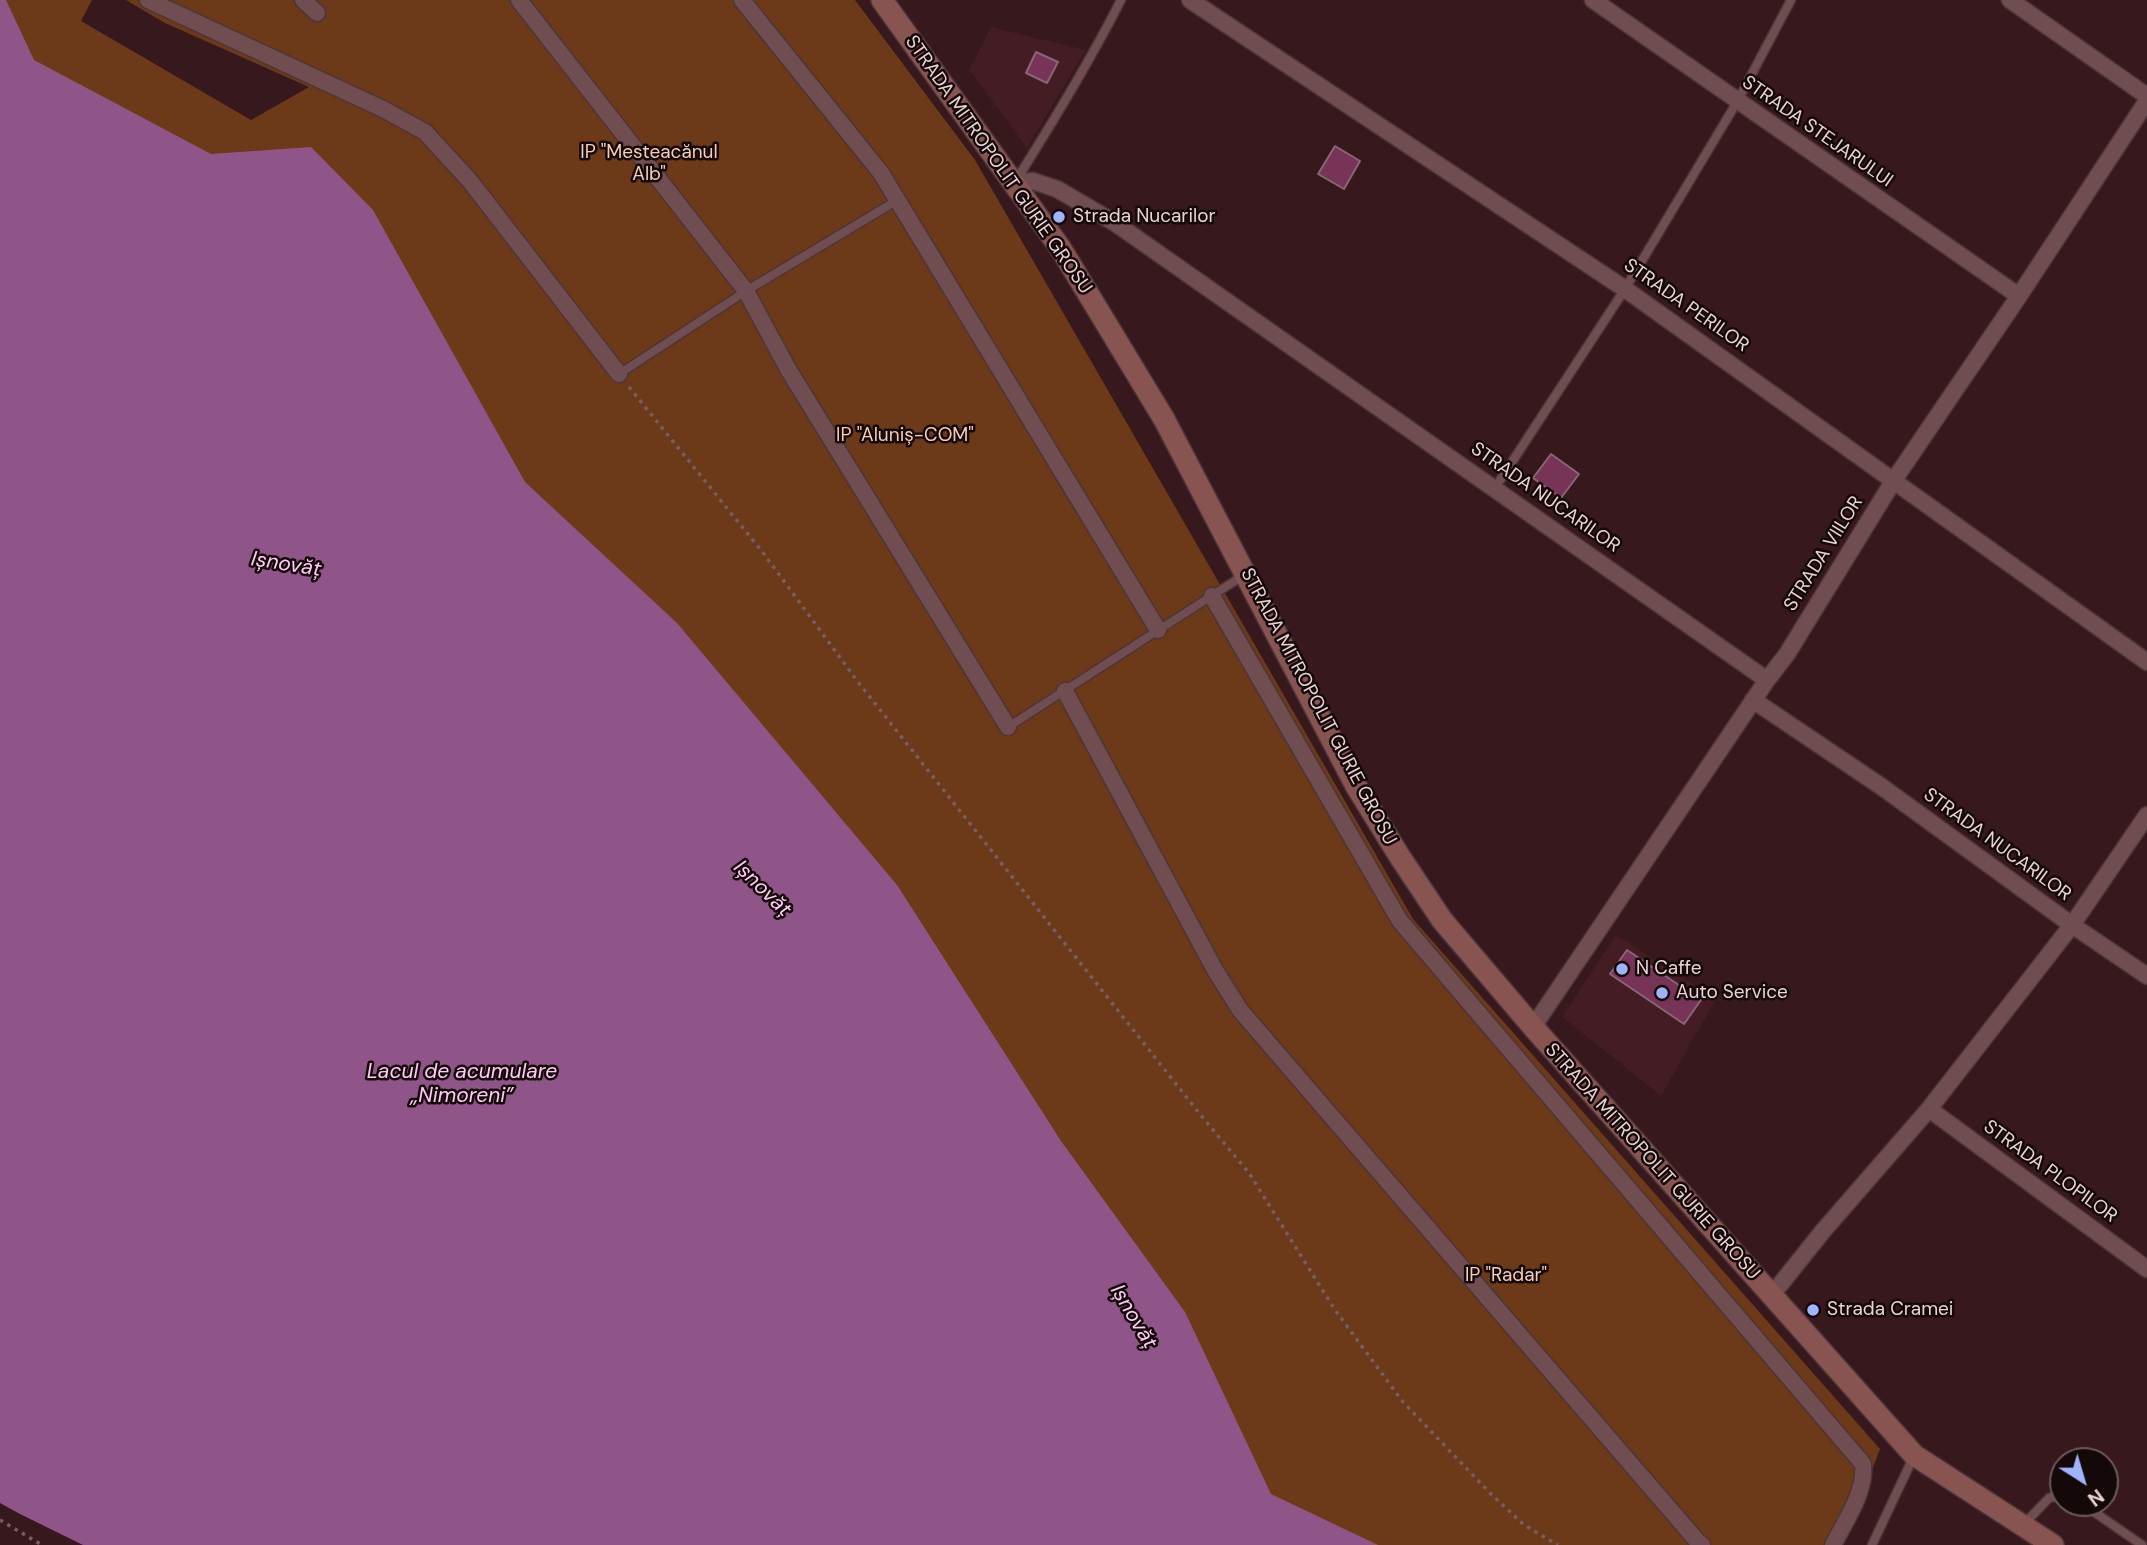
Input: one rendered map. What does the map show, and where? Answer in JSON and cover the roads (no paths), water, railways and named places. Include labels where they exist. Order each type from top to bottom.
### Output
[{"type":"main road","name":"STRADA MITROPOLIT GURIE GROSU","points":[[882,0],[1061,249],[1164,419],[1356,786],[1442,920],[1533,1027],[1914,1455],[2053,1545]]},
{"type":"street","points":[[148,0],[383,109],[425,132],[470,181],[619,374]]},
{"type":"street","points":[[303,0],[317,13]]},
{"type":"street","points":[[519,0],[746,291],[788,369],[1008,727]]},
{"type":"street","points":[[742,0],[881,173],[1158,631]]},
{"type":"street","name":"STRADA PERILOR","points":[[1190,0],[1625,289],[2147,662]]},
{"type":"street","name":"STRADA STEJARULUI","points":[[1593,0],[2019,296]]},
{"type":"street","points":[[2010,0],[2147,96]]},
{"type":"street","name":"STRADA VIILOR","points":[[1533,1027],[1753,700],[1787,654],[1894,480],[2147,101]]},
{"type":"street","name":"STRADA NUCARILOR","points":[[1014,183],[1033,181],[1057,189],[1115,223],[1767,680]]},
{"type":"street","points":[[1212,596],[1400,921],[1863,1464],[1865,1477],[1833,1545]]},
{"type":"street","points":[[1065,691],[1240,1010],[1702,1545]]},
{"type":"street","name":"STRADA NUCARILOR","points":[[1753,700],[1882,787],[2147,976]]},
{"type":"street","points":[[1771,1296],[1823,1231],[1929,1109],[2072,925],[2147,815]]},
{"type":"street","name":"STRADA PLOPILOR","points":[[1929,1109],[2147,1269]]},
{"type":"lane","points":[[1014,183],[1067,99],[1121,0]]},
{"type":"lane","points":[[1495,488],[1625,289],[1737,102],[1791,0]]},
{"type":"lane","points":[[619,374],[746,291],[896,201]]},
{"type":"lane","points":[[1008,727],[1245,574]]},
{"type":"lane","points":[[1872,1545],[1914,1455]]},
{"type":"lane","points":[[2022,1525],[2049,1498]]},
{"type":"lane","points":[[2101,1517],[2142,1545]]},
{"type":"water","name":"Lacul de acumulare „Nimoreni”","points":[[0,0],[6,0],[34,60],[211,154],[311,147],[373,210],[525,482],[677,623],[897,885],[1061,1141],[1185,1312],[1271,1494],[1378,1545],[83,1545],[0,1503]]},
{"type":"place","name":"Strada Nucarilor","points":[[1059,217]]},
{"type":"place","name":"N Caffe","points":[[1622,969]]},
{"type":"place","name":"Auto Service","points":[[1662,993]]},
{"type":"place","name":"Strada Cramei","points":[[1813,1310]]},
{"type":"park label","name":"IP \"Mesteacănul Alb\"","points":[[649,164]]},
{"type":"park label","name":"IP \"Aluniș-COM\"","points":[[905,436]]},
{"type":"park label","name":"IP \"Radar\"","points":[[1506,1276]]},
{"type":"water label","name":"Ișnovăț","points":[[286,565]]},
{"type":"water label","name":"Ișnovăț","points":[[762,889]]},
{"type":"water label","name":"Ișnovăț","points":[[1133,1317]]}]
